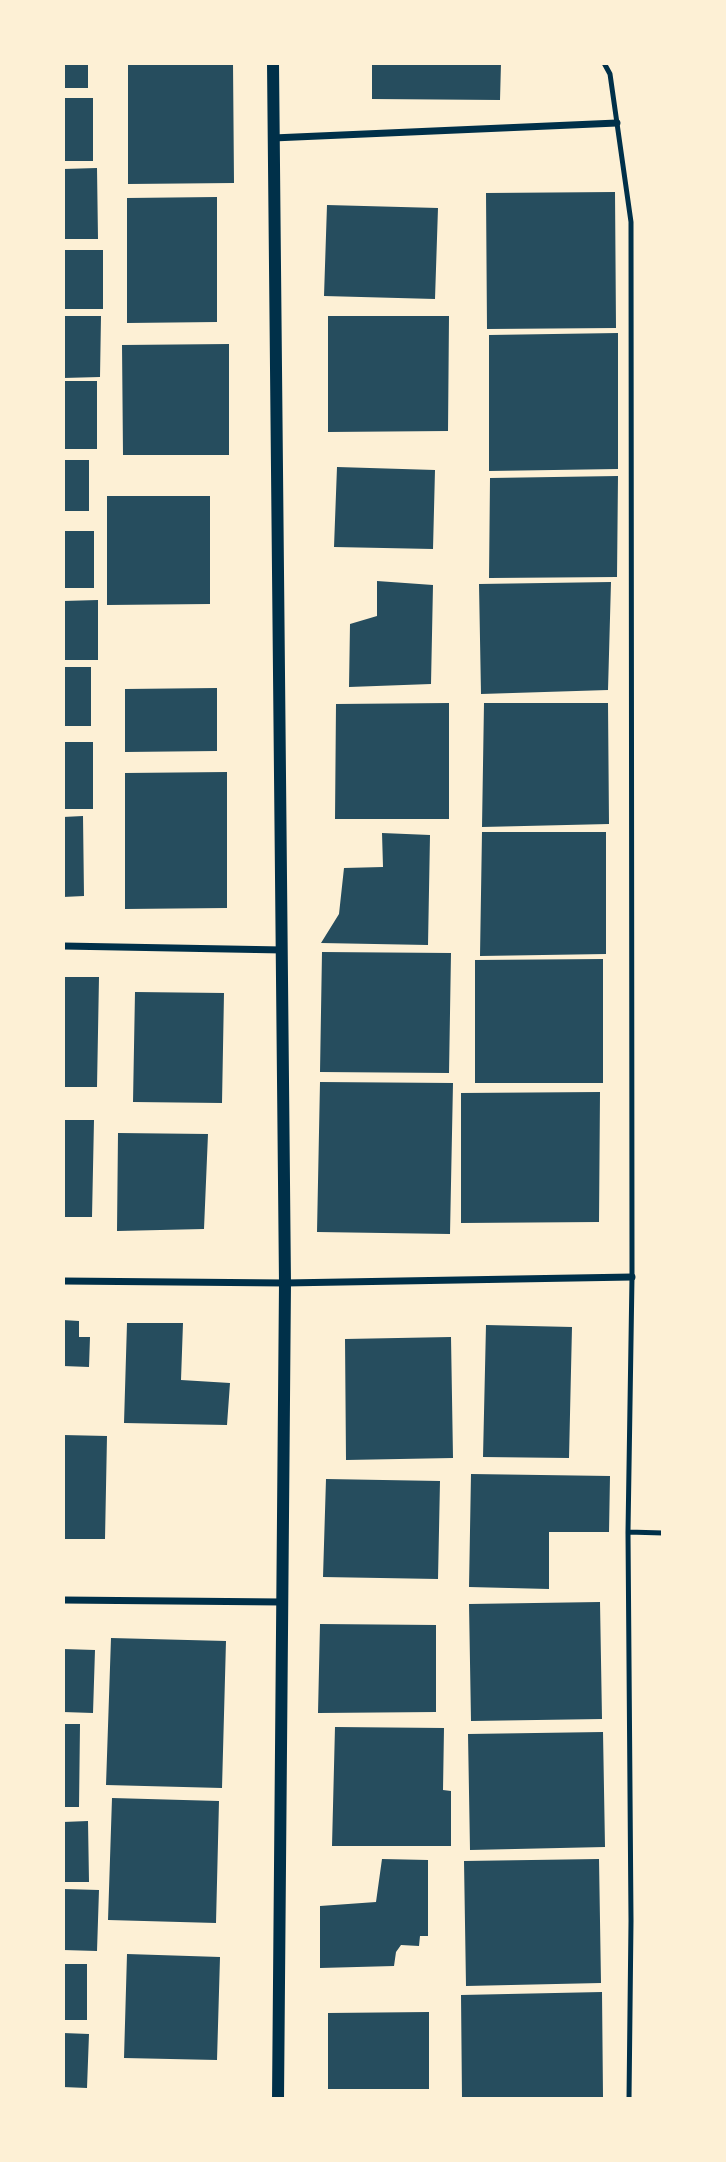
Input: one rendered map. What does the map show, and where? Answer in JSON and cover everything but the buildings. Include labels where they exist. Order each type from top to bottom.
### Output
[{"type":"street","points":[[273,63],[284,950],[285,1283],[278,2099]]},
{"type":"street","points":[[273,138],[617,123]]},
{"type":"street","points":[[63,946],[284,950]]},
{"type":"street","points":[[63,1281],[285,1283],[632,1277]]},
{"type":"street","points":[[63,1600],[281,1602]]},
{"type":"lane","points":[[604,63],[610,74],[631,222],[632,1277],[628,1532],[631,1921],[628,2099]]},
{"type":"lane","points":[[628,1532],[663,1532]]}]
